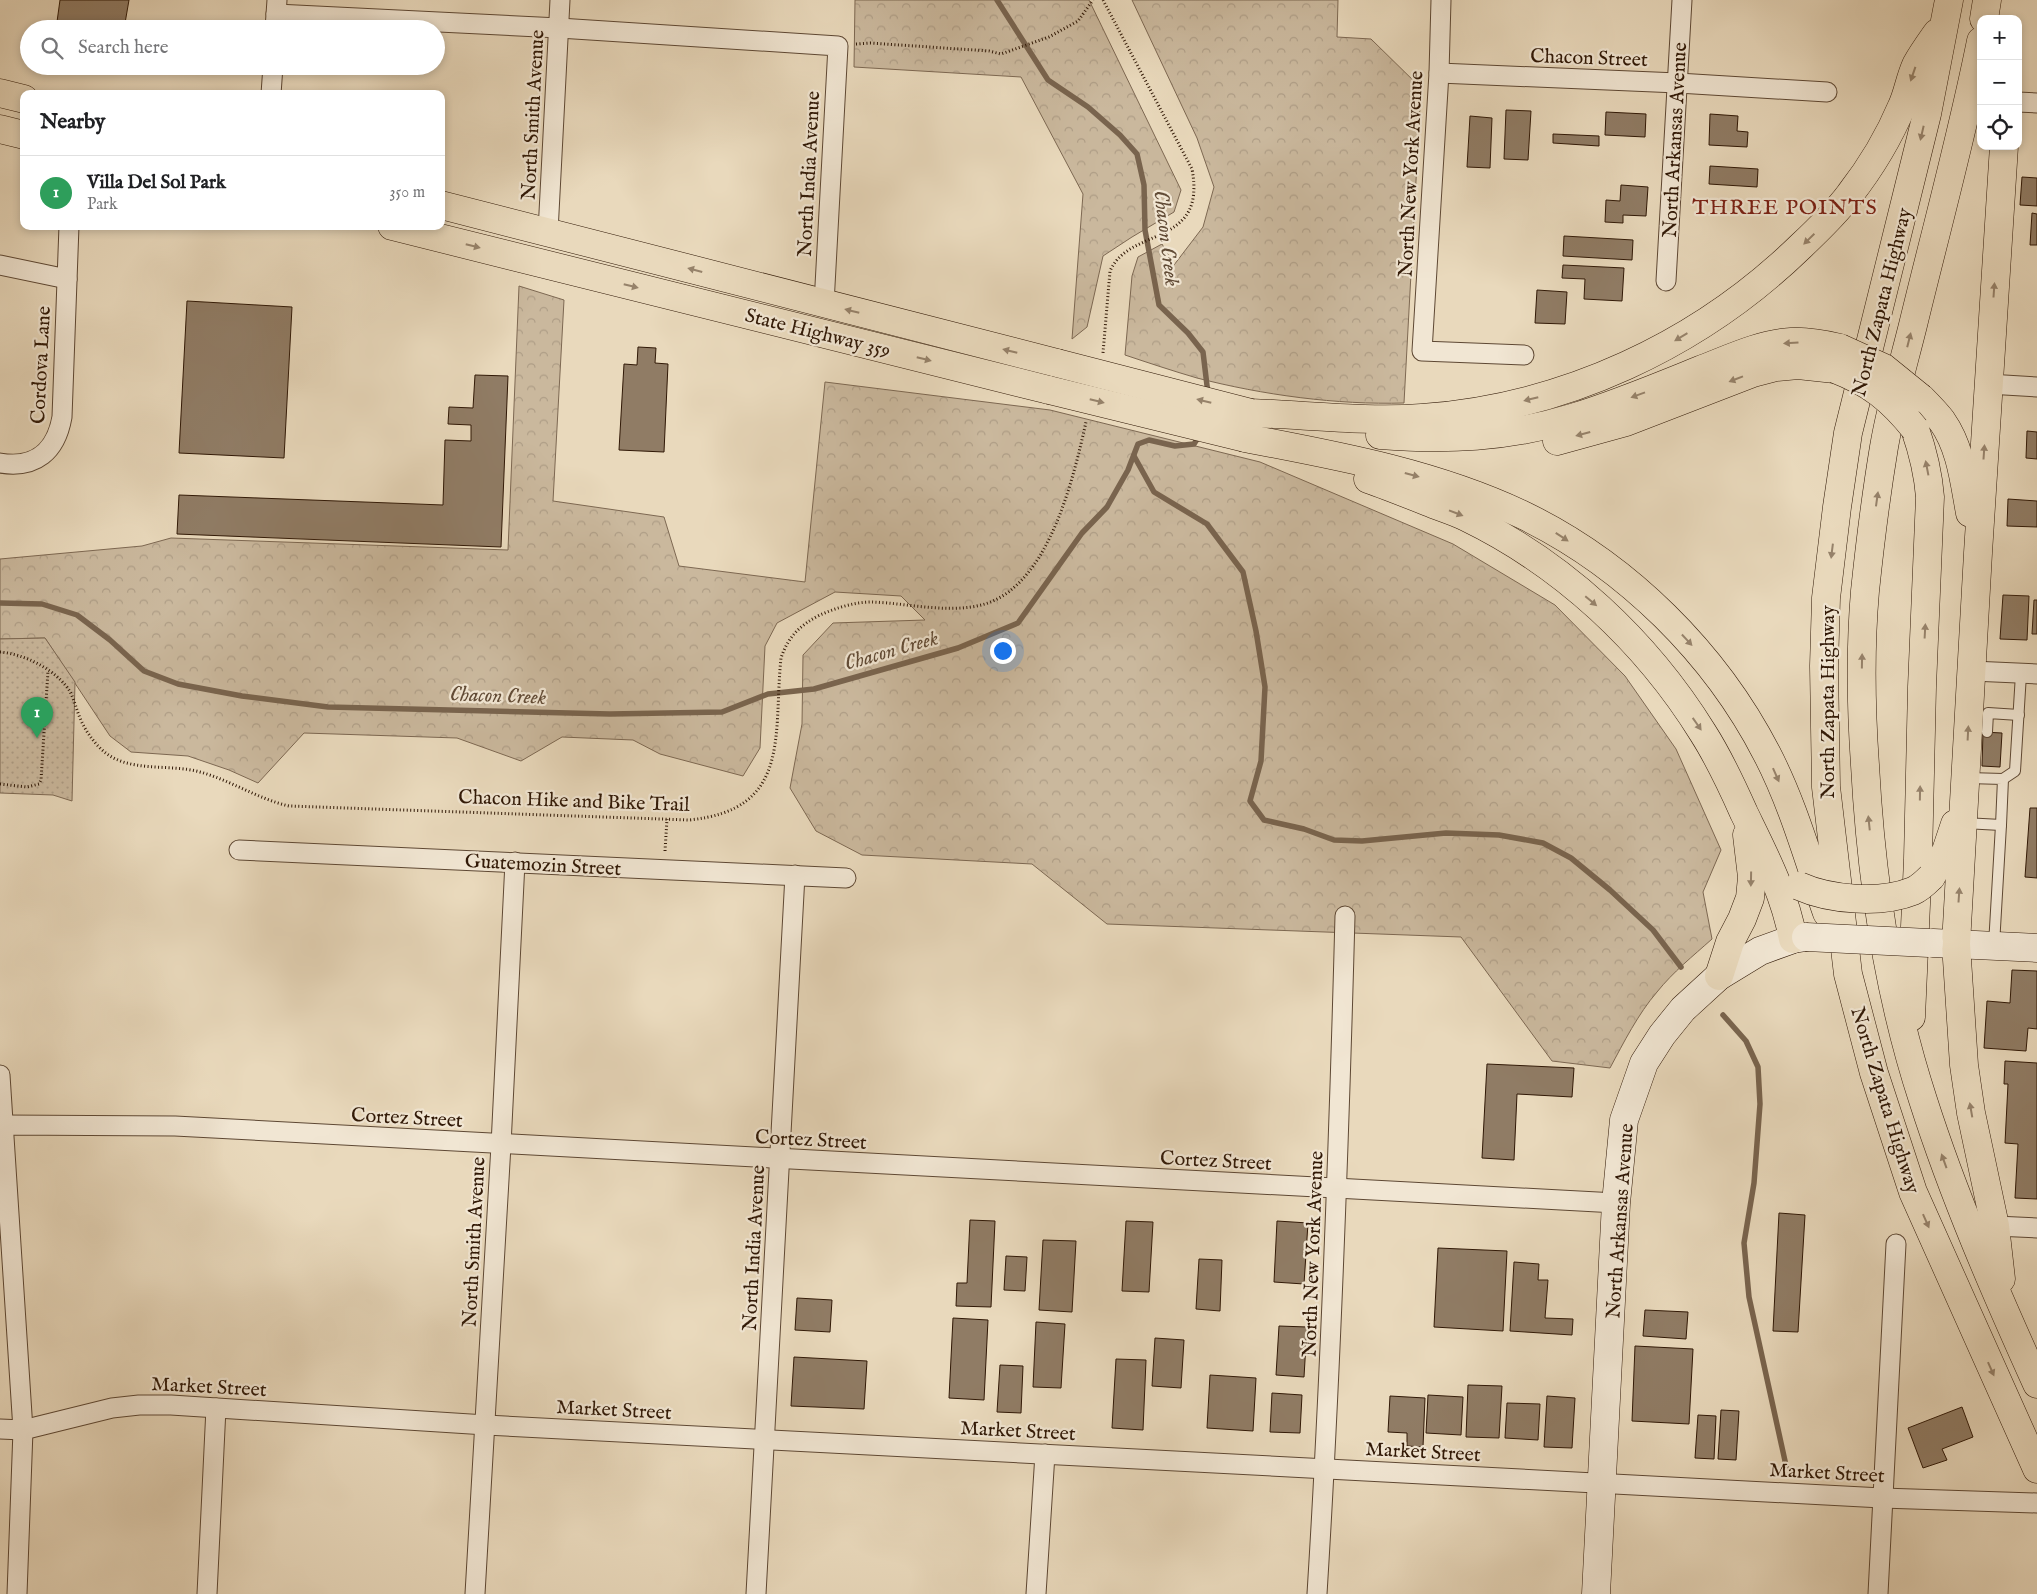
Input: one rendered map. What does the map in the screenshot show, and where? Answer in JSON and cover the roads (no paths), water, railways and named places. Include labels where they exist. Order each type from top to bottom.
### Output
[{"type":"main road","points":[[1985,15],[1987,0]]},
{"type":"main road","points":[[2004,0],[2004,15]]},
{"type":"main road","points":[[1248,426],[1423,418],[1486,410],[1534,399],[1589,382],[1655,353],[1725,310],[1771,275],[1813,235],[1849,196],[1882,147],[1902,105],[1916,65],[1948,8]]},
{"type":"main road","name":"North Zapata Highway","points":[[1948,8],[1924,124],[1848,433],[1826,598],[1824,666],[1826,787],[1848,974],[1874,1073],[1913,1192],[2037,1469]]},
{"type":"main road","name":"North Zapata Highway","points":[[1977,60],[1966,117],[1885,442],[1865,594],[1862,664],[1863,734],[1867,809],[1874,872],[1890,970],[1909,1051],[1922,1098],[1946,1167],[2005,1313],[2037,1384]]},
{"type":"main road","points":[[0,93],[20,98]]},
{"type":"main road","points":[[0,129],[20,134]]},
{"type":"main road","points":[[2004,150],[1972,671],[1972,789],[1956,944],[1964,1065],[1971,1113],[1995,1226],[2005,1313]]},
{"type":"main road","name":"State Highway 359","points":[[445,206],[1057,363],[1248,426]]},
{"type":"main road","name":"State Highway 359","points":[[408,230],[1049,390],[1248,426]]},
{"type":"main road","points":[[1248,426],[1355,444],[1454,452],[1503,449],[1556,441],[1626,422],[1753,373],[1776,367],[1837,358],[1884,368],[1921,398],[1942,420],[1960,460],[1978,553]]},
{"type":"main road","points":[[1837,358],[1856,377],[1880,392],[1897,407],[1915,429],[1925,458],[1930,496],[1922,687],[1918,859],[1909,1051]]},
{"type":"main road","points":[[1248,426],[1373,481],[1465,516],[1518,545],[1556,571],[1600,609],[1641,649],[1703,732],[1770,867],[1799,938]]},
{"type":"main road","points":[[1248,426],[1361,462],[1424,478],[1480,497],[1524,516],[1560,534],[1612,571],[1658,609],[1706,662],[1740,707],[1767,754],[1795,815],[1810,866],[1848,974]]},
{"type":"main road","points":[[1745,814],[1789,878],[1799,886],[1814,893],[1831,896],[1861,898],[1900,895],[1915,890],[1931,877],[1946,851],[1972,789]]},
{"type":"main road","points":[[1718,976],[1730,942],[1750,898],[1752,877],[1745,814]]},
{"type":"main road","name":"North Arkansas Avenue","points":[[1596,1594],[1616,1203],[1624,1120],[1644,1063],[1662,1035],[1683,1009],[1718,976],[1760,950],[1799,938],[1956,944]]},
{"type":"main road","points":[[1956,944],[2037,948]]},
{"type":"street","name":"North Smith Avenue","points":[[548,232],[560,0]]},
{"type":"street","name":"North New York Avenue","points":[[1441,0],[1439,73],[1422,352],[1524,355]]},
{"type":"street","name":"North Arkansas Avenue","points":[[1666,281],[1682,0]]},
{"type":"street","points":[[276,14],[397,20]]},
{"type":"street","points":[[445,22],[559,28]]},
{"type":"street","name":"North India Avenue","points":[[559,28],[838,46],[824,304]]},
{"type":"street","name":"Chacon Street","points":[[1439,73],[1678,83],[1827,92]]},
{"type":"street","points":[[272,90],[273,75]]},
{"type":"street","points":[[2022,102],[2037,104]]},
{"type":"street","name":"Cordova Lane","points":[[0,463],[15,466],[34,460],[50,450],[59,434],[62,417],[69,230]]},
{"type":"street","points":[[0,264],[67,279]]},
{"type":"street","points":[[1988,384],[2037,386]]},
{"type":"street","points":[[1972,671],[2029,674]]},
{"type":"street","name":"Guatemozin Street","points":[[239,850],[846,878]]},
{"type":"street","name":"North Smith Avenue","points":[[475,1594],[502,1145],[516,862]]},
{"type":"street","name":"North India Avenue","points":[[756,1594],[796,875]]},
{"type":"street","name":"North New York Avenue","points":[[1317,1594],[1338,1189],[1345,916]]},
{"type":"street","points":[[0,1075],[1,1125],[23,1430],[17,1594]]},
{"type":"street","name":"Cortez Street","points":[[1,1125],[175,1126],[780,1160],[1616,1203]]},
{"type":"street","points":[[1995,1226],[2037,1228]]},
{"type":"street","points":[[1878,1594],[1896,1244]]},
{"type":"street","name":"Market Street","points":[[0,1429],[23,1430],[112,1408],[163,1405],[765,1440],[1882,1498],[2037,1503]]},
{"type":"street","points":[[208,1594],[216,1408]]},
{"type":"street","points":[[1036,1594],[1045,1454]]},
{"type":"lane","points":[[2001,824],[1972,789],[2003,779],[2015,771],[2019,715],[2029,674]]},
{"type":"lane","points":[[1987,732],[1988,713],[2019,715]]},
{"type":"lane","points":[[1994,946],[2003,779]]},
{"type":"waterway","name":"Chacon Creek","points":[[997,0],[1048,80],[1088,107],[1120,135],[1137,154],[1144,185],[1145,230],[1159,305],[1188,333],[1203,352],[1208,394]]},
{"type":"waterway","name":"Chacon Creek","points":[[0,603],[42,604],[77,615],[110,640],[144,671],[178,684],[242,696],[328,707],[610,714],[722,712],[768,694],[814,689],[958,648],[1018,623],[1082,533],[1107,507],[1128,470],[1138,444],[1149,440],[1175,446],[1194,444],[1200,434]]},
{"type":"waterway","points":[[1134,456],[1154,492],[1207,524],[1243,572],[1256,631],[1265,687],[1261,761],[1250,801],[1264,820],[1304,829],[1334,840],[1362,841],[1446,833],[1499,835],[1543,843],[1571,858],[1610,890],[1653,930],[1681,967]]},
{"type":"waterway","points":[[1723,1015],[1746,1041],[1758,1067],[1760,1104],[1754,1183],[1744,1243],[1749,1297],[1787,1470]]},
{"type":"place","name":"Villa Del Sol Park","points":[[37,738]]},
{"type":"district","name":"THREE POINTS","points":[[1785,206]]}]
